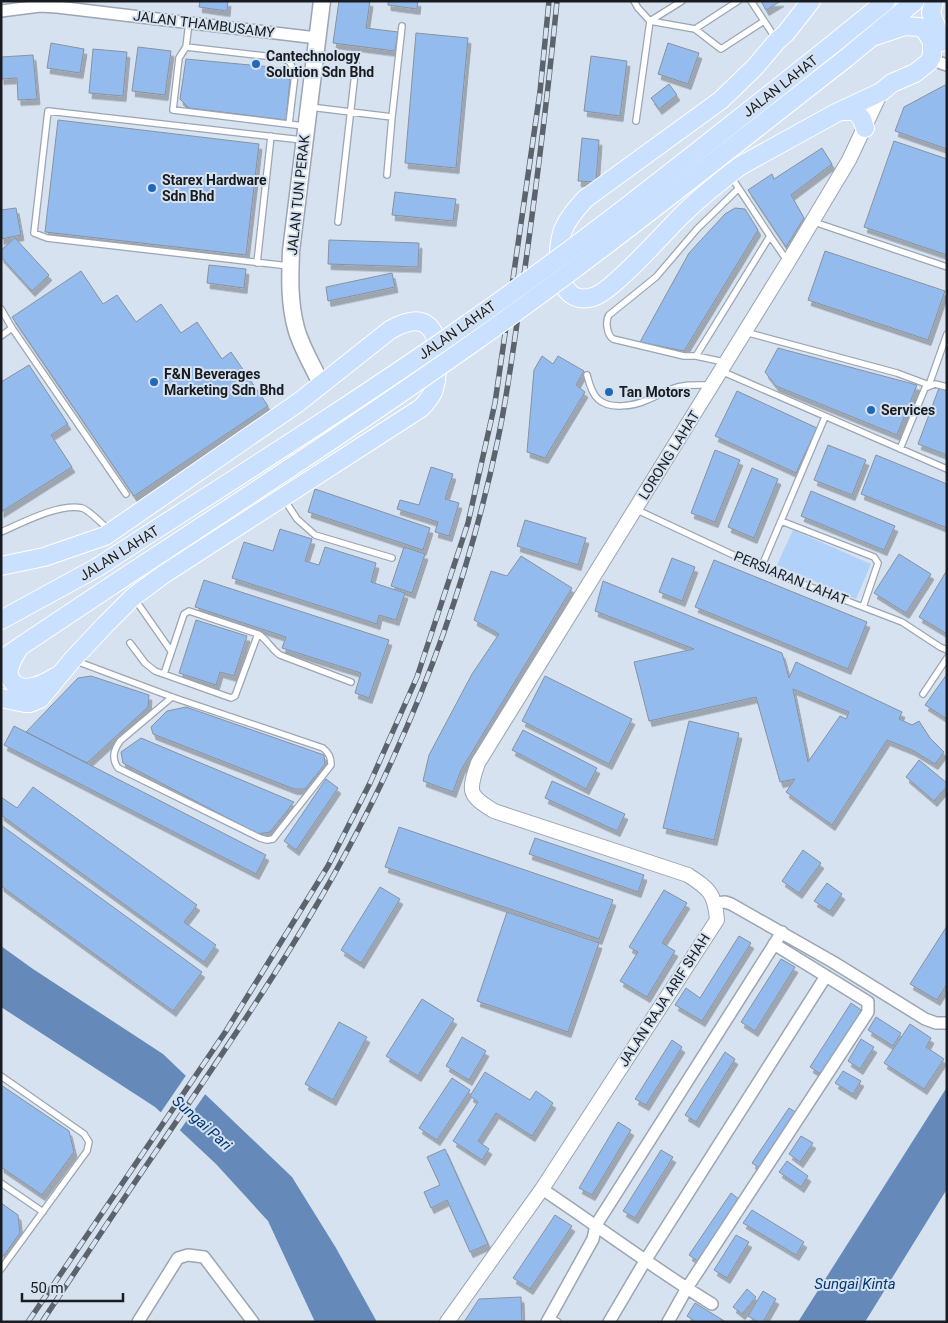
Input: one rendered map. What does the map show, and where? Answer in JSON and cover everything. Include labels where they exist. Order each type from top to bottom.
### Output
[{"type":"main road","name":"JALAN TUN PERAK","points":[[321,384],[296,329],[291,302],[290,266],[322,1]]},
{"type":"main road","points":[[804,1],[782,30],[777,40],[755,67],[721,100],[585,200],[575,210],[568,219],[560,240],[560,275],[565,289],[570,294],[578,298],[596,296],[605,290],[680,217],[734,181],[740,166],[841,110],[881,92],[892,83],[915,73],[929,62],[932,56],[932,42],[925,30],[912,25],[875,36]]},
{"type":"main road","points":[[777,40],[786,33],[811,1]]},
{"type":"main road","points":[[865,18],[876,1]]},
{"type":"main road","name":"JALAN LAHAT","points":[[1,620],[98,568],[466,325],[697,152],[886,1]]},
{"type":"main road","name":"JALAN LAHAT","points":[[1,660],[373,412],[478,339],[570,272],[875,36],[915,1]]},
{"type":"main road","points":[[881,92],[896,92],[919,82],[944,64],[942,42],[931,13],[934,1]]},
{"type":"main road","points":[[841,110],[855,111],[862,119],[865,128]]},
{"type":"main road","points":[[1,566],[44,557],[112,532],[321,384],[398,324],[406,322],[423,323],[430,327],[437,339],[438,358],[435,384],[430,398],[421,408],[164,574],[134,597],[35,702],[25,703],[1,698]]},
{"type":"main road","points":[[21,646],[9,672],[11,680],[16,686],[36,686],[68,665]]},
{"type":"street","name":"JALAN THAMBUSAMY","points":[[1,11],[40,6],[57,7],[317,38]]},
{"type":"street","name":"LORONG LAHAT","points":[[716,903],[706,887],[688,875],[494,811],[476,800],[472,790],[472,780],[478,763],[788,262],[848,160],[881,92]]},
{"type":"street","points":[[716,903],[725,902],[731,904],[782,932],[925,1020],[947,1023]]},
{"type":"street","name":"JALAN RAJA ARIF SHAH","points":[[447,1322],[542,1189],[716,920],[716,903]]},
{"type":"street","points":[[551,1320],[593,1240],[596,1225],[782,932]]},
{"type":"street","points":[[668,1322],[687,1288],[868,1012],[868,1002],[774,944]]},
{"type":"street","points":[[609,1322],[645,1261],[826,976]]},
{"type":"street","points":[[542,1189],[645,1261],[712,1304]]},
{"type":"street","points":[[138,1322],[178,1258],[188,1255],[204,1257],[252,1322]]},
{"type":"lane","points":[[634,1],[650,21],[695,28],[721,49],[764,21]]},
{"type":"lane","points":[[650,21],[682,1]]},
{"type":"lane","points":[[695,28],[738,1]]},
{"type":"lane","points":[[751,1],[777,40]]},
{"type":"lane","points":[[636,122],[650,21]]},
{"type":"lane","points":[[189,22],[186,47],[179,58],[173,110],[289,124],[305,133]]},
{"type":"lane","points":[[387,175],[402,26]]},
{"type":"lane","points":[[186,47],[283,58],[290,62],[295,74],[289,124]]},
{"type":"lane","points":[[338,222],[356,64]]},
{"type":"lane","points":[[308,106],[392,116]]},
{"type":"lane","points":[[290,266],[47,238],[34,233],[36,214],[48,111],[271,136],[305,133]]},
{"type":"lane","points":[[257,262],[271,136]]},
{"type":"lane","points":[[788,262],[734,181],[697,229],[656,277],[609,315],[607,320],[608,334],[613,339],[684,356],[696,356],[724,367],[825,417],[947,469]]},
{"type":"lane","points":[[811,221],[947,267]]},
{"type":"lane","points":[[696,356],[770,236]]},
{"type":"lane","points":[[1,309],[12,328],[126,494]]},
{"type":"lane","points":[[1,336],[12,328]]},
{"type":"lane","points":[[745,332],[897,373],[930,385]]},
{"type":"lane","points":[[930,385],[947,334]]},
{"type":"lane","points":[[587,375],[589,385],[598,399],[607,404],[628,406],[646,401],[678,387],[712,385]]},
{"type":"lane","points":[[900,449],[925,388],[935,384],[947,387]]},
{"type":"lane","points":[[762,568],[825,417]]},
{"type":"lane","points":[[283,497],[297,519],[315,535],[392,558]]},
{"type":"lane","points":[[1,532],[52,511],[71,508],[84,508],[112,532]]},
{"type":"lane","name":"PERSIARAN LAHAT","points":[[635,509],[762,568],[902,622],[940,648],[947,650]]},
{"type":"lane","points":[[781,521],[874,557],[878,563],[863,607]]},
{"type":"lane","points":[[134,597],[172,652]]},
{"type":"lane","points":[[164,674],[184,614],[189,611],[258,634],[280,655],[351,682]]},
{"type":"lane","points":[[130,643],[150,668],[233,698],[236,696],[258,634]]},
{"type":"lane","points":[[923,694],[947,658]]},
{"type":"lane","points":[[68,665],[172,697],[323,748],[327,751],[331,765],[273,839],[260,838],[118,768],[114,762],[114,755],[115,748],[120,741],[172,697]]},
{"type":"lane","points":[[1,1076],[84,1134],[88,1142],[87,1151],[1,1269]]},
{"type":"lane","points":[[1,1182],[43,1212]]},
{"type":"shaded area","points":[[793,530],[871,564],[856,599],[777,565]]},
{"type":"water","name":"Sungai Pari","points":[[1,946],[163,1054],[292,1177],[336,1248],[377,1322],[315,1322],[268,1221],[216,1164],[155,1107],[1,1007]]},
{"type":"water","name":"Sungai Kinta","points":[[947,1087],[947,1189],[865,1322],[798,1322]]},
{"type":"pier","points":[[187,1074],[206,1093],[178,1133],[159,1115]]},
{"type":"building","points":[[200,1],[228,1],[227,11],[199,7]]},
{"type":"building","points":[[339,1],[370,1],[366,28],[398,32],[395,51],[333,43]]},
{"type":"building","points":[[388,1],[418,1],[417,9],[388,5]]},
{"type":"building","points":[[761,1],[781,1],[766,10]]},
{"type":"building","points":[[416,33],[468,38],[456,168],[405,163]]},
{"type":"building","points":[[51,43],[84,49],[80,73],[47,68]]},
{"type":"building","points":[[668,43],[699,53],[688,84],[658,74]]},
{"type":"building","points":[[138,47],[171,51],[165,95],[132,91]]},
{"type":"building","points":[[93,49],[127,52],[123,96],[89,93]]},
{"type":"building","points":[[33,55],[37,99],[18,100],[17,78],[1,79],[1,57]]},
{"type":"building","points":[[591,56],[627,61],[620,116],[584,111]]},
{"type":"building","points":[[186,59],[282,68],[290,80],[286,120],[189,108],[180,99]]},
{"type":"building","points":[[669,84],[677,95],[659,109],[651,98]]},
{"type":"building","points":[[947,84],[947,149],[895,131],[904,107]]},
{"type":"building","name":"Starex Hardware Sdn Bhd","points":[[58,120],[259,144],[246,255],[45,232]]},
{"type":"building","points":[[582,138],[599,140],[596,182],[578,181]]},
{"type":"building","points":[[894,141],[947,159],[947,255],[864,227]]},
{"type":"building","points":[[822,148],[832,164],[791,195],[804,218],[786,247],[748,190],[772,174],[774,179]]},
{"type":"building","points":[[395,192],[456,199],[453,221],[392,215]]},
{"type":"building","points":[[16,208],[21,235],[1,239],[1,210]]},
{"type":"building","points":[[735,208],[745,209],[758,230],[684,351],[640,342],[689,253],[725,214]]},
{"type":"building","points":[[15,238],[49,275],[32,291],[1,257],[1,250]]},
{"type":"building","points":[[329,240],[419,243],[418,267],[328,264]]},
{"type":"building","points":[[825,251],[945,291],[928,340],[808,300]]},
{"type":"building","points":[[209,265],[246,269],[244,288],[207,283]]},
{"type":"building","name":"F&N Beverages Marketing Sdn Bhd","points":[[81,271],[103,304],[117,295],[136,322],[161,304],[181,333],[197,322],[222,359],[231,352],[268,406],[134,496],[12,317]]},
{"type":"building","points":[[392,273],[395,287],[328,301],[326,287]]},
{"type":"building","name":"Services","points":[[778,348],[917,385],[897,435],[776,386],[765,372]]},
{"type":"building","points":[[542,356],[553,364],[558,356],[584,371],[576,385],[585,392],[545,458],[527,452],[534,370]]},
{"type":"building","points":[[29,365],[68,424],[51,435],[72,467],[1,512],[1,382]]},
{"type":"building","name":"Services","points":[[939,388],[947,391],[947,455],[918,444]]},
{"type":"building","points":[[737,391],[817,428],[796,473],[715,436]]},
{"type":"building","points":[[828,445],[866,460],[852,495],[814,480]]},
{"type":"building","points":[[715,450],[740,460],[715,522],[691,513]]},
{"type":"building","points":[[876,455],[947,484],[947,528],[861,494]]},
{"type":"building","points":[[431,467],[453,474],[445,499],[459,503],[449,536],[435,532],[438,522],[397,509],[400,500],[419,505]]},
{"type":"building","points":[[752,468],[778,479],[754,538],[728,527]]},
{"type":"building","points":[[315,489],[430,528],[423,550],[308,512]]},
{"type":"building","points":[[811,491],[895,526],[884,550],[801,516]]},
{"type":"building","points":[[525,520],[586,538],[578,565],[517,546]]},
{"type":"building","points":[[280,529],[312,539],[305,561],[319,565],[325,547],[376,563],[371,582],[405,593],[396,620],[379,615],[377,624],[232,578],[244,542],[273,551]]},
{"type":"building","points":[[404,547],[425,554],[412,593],[391,586]]},
{"type":"building","points":[[899,554],[931,574],[906,613],[874,593]]},
{"type":"building","points":[[521,556],[572,588],[461,770],[453,792],[423,781],[429,755],[472,674],[499,634],[474,620],[491,571],[507,576]]},
{"type":"building","points":[[672,558],[695,567],[682,601],[659,592]]},
{"type":"building","points":[[714,560],[867,622],[848,669],[695,607]]},
{"type":"building","points":[[947,570],[947,634],[919,617]]},
{"type":"building","points":[[204,580],[389,640],[369,698],[355,693],[361,673],[282,648],[286,637],[195,607]]},
{"type":"building","points":[[603,581],[782,653],[789,678],[796,662],[902,712],[899,719],[912,725],[919,721],[930,738],[944,752],[935,764],[912,750],[887,740],[832,825],[786,792],[795,779],[780,782],[756,697],[649,721],[634,662],[694,649],[595,611]],"holes":[[[793,689],[849,712],[846,719],[840,716],[808,762]]]},
{"type":"building","points":[[196,620],[247,636],[234,676],[220,672],[216,685],[179,673]]},
{"type":"building","points":[[947,674],[947,719],[925,705]]},
{"type":"building","points":[[91,676],[149,695],[148,707],[87,763],[26,732],[78,678]]},
{"type":"building","points":[[545,676],[632,719],[609,764],[522,721]]},
{"type":"building","points":[[186,707],[324,755],[325,764],[305,789],[294,789],[153,734],[151,727],[167,711]]},
{"type":"building","points":[[689,721],[739,733],[714,840],[663,828]]},
{"type":"building","points":[[14,726],[266,855],[256,874],[4,745]]},
{"type":"building","points":[[523,730],[597,768],[586,789],[512,750]]},
{"type":"building","points":[[141,738],[294,802],[270,832],[258,834],[123,763],[121,752]]},
{"type":"building","points":[[919,760],[947,783],[947,786],[934,801],[906,777]]},
{"type":"building","points":[[326,779],[338,788],[296,850],[284,841]]},
{"type":"building","points":[[552,781],[625,814],[617,831],[545,798]]},
{"type":"building","points":[[33,787],[197,905],[184,922],[216,945],[204,962],[1,815],[1,797],[17,808]]},
{"type":"building","points":[[1,825],[202,972],[173,1011],[1,886]]},
{"type":"building","points":[[399,827],[613,900],[599,939],[385,867]]},
{"type":"building","points":[[535,838],[644,875],[638,892],[529,854]]},
{"type":"building","points":[[803,850],[821,863],[799,893],[782,881]]},
{"type":"building","points":[[827,883],[842,894],[830,911],[814,901]]},
{"type":"building","points":[[380,887],[400,899],[361,963],[341,950]]},
{"type":"building","points":[[664,890],[687,903],[662,943],[675,951],[647,997],[620,981],[638,952],[629,947]]},
{"type":"building","points":[[507,912],[599,943],[568,1032],[477,1001]]},
{"type":"building","points":[[947,926],[947,984],[937,1000],[910,984]]},
{"type":"building","points":[[739,936],[751,943],[702,1021],[675,1005],[686,988],[700,998]]},
{"type":"building","points":[[781,959],[795,967],[755,1031],[741,1022]]},
{"type":"building","points":[[422,999],[454,1019],[418,1076],[386,1056]]},
{"type":"building","points":[[851,1003],[864,1012],[824,1076],[810,1067]]},
{"type":"building","points":[[876,1017],[901,1033],[893,1046],[868,1030]]},
{"type":"building","points":[[339,1022],[367,1037],[333,1100],[305,1084]]},
{"type":"building","points":[[910,1024],[931,1038],[926,1047],[944,1059],[924,1089],[884,1063]]},
{"type":"building","points":[[462,1037],[486,1051],[469,1080],[446,1066]]},
{"type":"building","points":[[861,1039],[874,1047],[860,1069],[848,1061]]},
{"type":"building","points":[[672,1040],[682,1047],[646,1105],[635,1099]]},
{"type":"building","points":[[725,1052],[735,1059],[696,1122],[685,1115]]},
{"type":"building","points":[[843,1071],[861,1081],[853,1094],[835,1083]]},
{"type":"building","points":[[485,1072],[530,1100],[536,1091],[553,1103],[532,1136],[496,1113],[478,1141],[489,1149],[482,1160],[453,1141],[478,1102],[470,1096]]},
{"type":"building","points":[[452,1078],[470,1090],[437,1140],[419,1128]]},
{"type":"building","points":[[1,1085],[69,1131],[74,1152],[42,1195],[1,1167]]},
{"type":"building","points":[[789,1108],[797,1113],[761,1169],[752,1163]]},
{"type":"building","points":[[618,1122],[631,1130],[592,1195],[579,1188]]},
{"type":"building","points":[[801,1136],[813,1143],[800,1162],[789,1154]]},
{"type":"building","points":[[445,1149],[488,1244],[470,1252],[447,1200],[431,1208],[424,1192],[440,1185],[427,1157]]},
{"type":"building","points":[[661,1150],[673,1157],[635,1218],[623,1211]]},
{"type":"building","points":[[787,1161],[808,1176],[801,1187],[779,1172]]},
{"type":"building","points":[[731,1193],[740,1200],[699,1262],[689,1255]]},
{"type":"building","points":[[1,1203],[18,1215],[20,1233],[1,1259]]},
{"type":"building","points":[[752,1210],[804,1242],[796,1255],[743,1223]]},
{"type":"building","points":[[555,1215],[572,1226],[530,1289],[513,1278]]},
{"type":"building","points":[[736,1235],[749,1242],[727,1278],[714,1270]]},
{"type":"building","points":[[747,1289],[756,1297],[742,1314],[733,1307]]},
{"type":"building","points":[[763,1291],[776,1299],[763,1322],[758,1322],[748,1316]]},
{"type":"building","points":[[521,1297],[522,1322],[464,1322],[479,1299]]},
{"type":"building","points":[[695,1303],[726,1322],[696,1322],[687,1316]]},
{"type":"railway","points":[[28,1322],[226,1031],[328,866],[370,783],[417,677],[468,523],[495,403],[540,92],[549,1]]},
{"type":"railway","points":[[42,1322],[286,956],[315,908],[370,808],[411,718],[441,640],[467,561],[489,480],[502,419],[533,212],[557,1]]},
{"type":"place","name":"Cantechnology Solution Sdn Bhd","points":[[256,64]]},
{"type":"place","name":"Starex Hardware Sdn Bhd","points":[[152,188]]},
{"type":"place","name":"F&N Beverages Marketing Sdn Bhd","points":[[154,382]]},
{"type":"place","name":"Tan Motors","points":[[609,392]]},
{"type":"place","name":"Services","points":[[871,410]]}]
